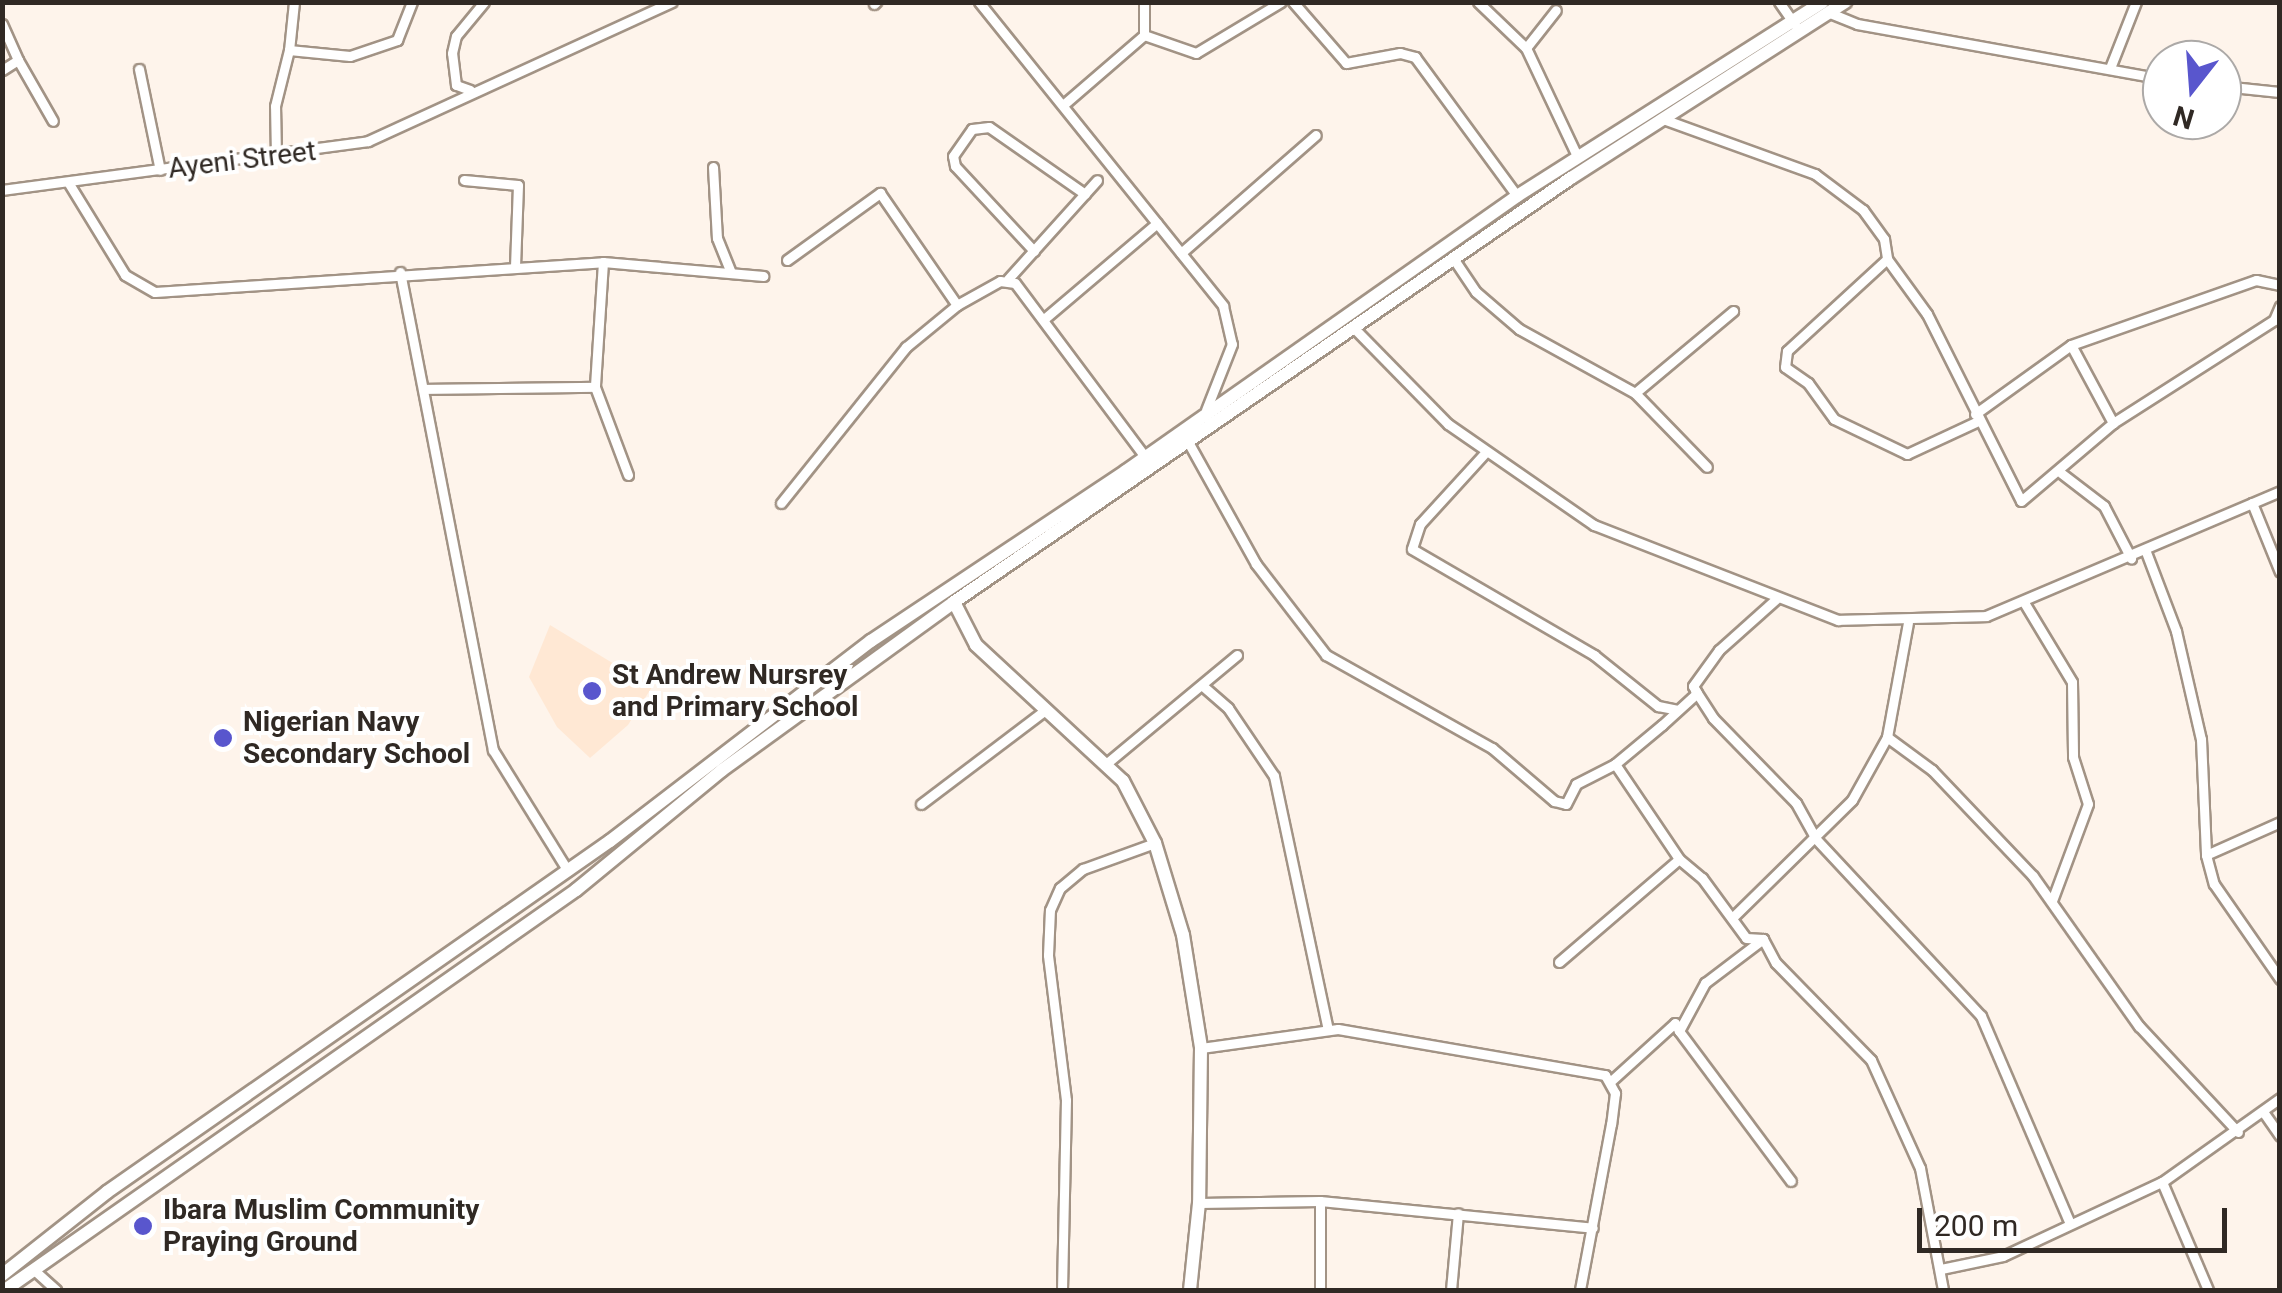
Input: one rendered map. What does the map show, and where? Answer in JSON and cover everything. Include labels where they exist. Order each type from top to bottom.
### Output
[{"type":"main road","points":[[4,1290],[576,890],[722,770],[1079,510],[1206,410],[1577,156],[1826,8],[1844,2]]},
{"type":"main road","points":[[2,1275],[30,1248],[568,871],[712,757],[1352,326],[1456,261],[1796,26]]},
{"type":"main road","points":[[954,602],[976,645],[1044,711],[1106,763],[1155,844],[1183,936],[1201,1048],[1199,1203],[1190,1290]]},
{"type":"main road","points":[[712,757],[722,770]]},
{"type":"street","points":[[276,156],[275,106],[289,50],[294,2]]},
{"type":"street","points":[[289,50],[350,56],[386,48],[397,40],[412,2]]},
{"type":"street","points":[[484,2],[456,36],[452,53],[456,85],[470,90],[526,74],[672,2]]},
{"type":"street","points":[[979,2],[1223,306],[1232,344],[1206,410]]},
{"type":"street","points":[[1063,106],[1144,35],[1144,2]]},
{"type":"street","points":[[1144,35],[1196,53],[1281,2]]},
{"type":"street","points":[[1293,2],[1346,63],[1400,53],[1415,57],[1517,196]]},
{"type":"street","points":[[1478,2],[1526,48],[1577,156]]},
{"type":"street","points":[[1779,2],[1796,26]]},
{"type":"street","points":[[2110,68],[2136,2]]},
{"type":"street","points":[[1826,8],[1856,24],[2142,75]]},
{"type":"street","points":[[1526,48],[1556,10]]},
{"type":"street","points":[[2,24],[53,120]]},
{"type":"street","points":[[2,70],[18,60]]},
{"type":"street","points":[[139,69],[160,170]]},
{"type":"street","points":[[2242,88],[2280,92]]},
{"type":"street","name":"Ayeni Street","points":[[2,190],[276,156],[368,140],[470,90]]},
{"type":"street","points":[[1663,119],[1815,174],[1864,210],[1884,238],[1887,259],[1928,314],[2015,498],[2030,500],[2113,423],[2274,320],[2280,306]]},
{"type":"street","points":[[1034,252],[955,166],[953,156],[972,129],[989,127],[1084,194]]},
{"type":"street","points":[[1181,253],[1316,135]]},
{"type":"street","points":[[713,167],[717,238],[730,272]]},
{"type":"street","points":[[464,180],[518,185],[514,267]]},
{"type":"street","points":[[781,503],[906,347],[957,305],[1008,280],[1097,180]]},
{"type":"street","points":[[68,182],[125,276],[143,290],[603,262],[763,276]]},
{"type":"street","points":[[787,260],[880,193],[957,305]]},
{"type":"street","points":[[1044,318],[1157,223]]},
{"type":"street","points":[[1887,259],[1787,351],[1784,367],[1808,384],[1834,420],[1907,454],[1976,417],[2071,345],[2256,280],[2280,285]]},
{"type":"street","points":[[1456,261],[1476,292],[1518,328],[1635,392],[1707,467]]},
{"type":"street","points":[[603,262],[596,388],[628,475]]},
{"type":"street","points":[[400,272],[493,750],[568,871]]},
{"type":"street","points":[[1008,280],[1044,318],[1145,457]]},
{"type":"street","points":[[1635,392],[1733,311]]},
{"type":"street","points":[[1352,326],[1484,454],[1594,525],[1706,564],[1776,599],[1838,620],[1908,623],[1986,616],[2025,604],[2280,491]]},
{"type":"street","points":[[2071,345],[2113,423]]},
{"type":"street","points":[[424,389],[596,388]]},
{"type":"street","points":[[1187,440],[1256,564],[1326,655],[1492,748],[1554,801],[1566,804],[1576,784],[1614,764],[1697,693],[1693,686]]},
{"type":"street","points":[[1484,454],[1420,524],[1412,549],[1594,655],[1658,706],[1678,710]]},
{"type":"street","points":[[2061,473],[2104,506],[2131,558]]},
{"type":"street","points":[[2252,503],[2280,572]]},
{"type":"street","points":[[2146,552],[2176,631],[2202,739],[2206,856],[2214,884],[2280,979]]},
{"type":"street","points":[[1693,686],[1719,650],[1776,599]]},
{"type":"street","points":[[2025,604],[2072,682],[2073,757],[2088,804],[2052,901]]},
{"type":"street","points":[[1732,918],[1852,800],[1887,737],[1908,623]]},
{"type":"street","points":[[1106,763],[1204,687],[1237,656]]},
{"type":"street","points":[[1693,686],[1712,718],[1796,802],[1816,838],[1981,1016],[2070,1224]]},
{"type":"street","points":[[1204,687],[1244,730],[1274,776],[1328,1029]]},
{"type":"street","points":[[921,804],[1044,711]]},
{"type":"street","points":[[1887,737],[1965,802],[2052,901],[2138,1026],[2238,1132]]},
{"type":"street","points":[[1614,764],[1679,859],[1746,938],[1763,940]]},
{"type":"street","points":[[2206,856],[2280,822]]},
{"type":"street","points":[[1062,1290],[1066,1100],[1048,955],[1050,910],[1060,888],[1083,869],[1155,844]]},
{"type":"street","points":[[1559,962],[1679,859]]},
{"type":"street","points":[[1678,1032],[1705,982],[1763,940]]},
{"type":"street","points":[[1763,940],[1776,963],[1872,1060],[1894,1102],[1920,1168],[1943,1290]]},
{"type":"street","points":[[1580,1290],[1611,1124],[1611,1081],[1675,1024],[1791,1181]]},
{"type":"street","points":[[1201,1048],[1328,1029],[1590,1068],[1611,1081]]},
{"type":"street","points":[[1941,1269],[2003,1256],[2162,1182],[2238,1132],[2280,1098]]},
{"type":"street","points":[[2264,1113],[2280,1136]]},
{"type":"street","points":[[2162,1182],[2208,1290]]},
{"type":"street","points":[[1199,1203],[1320,1201],[1593,1228]]},
{"type":"street","points":[[1320,1201],[1320,1290]]},
{"type":"street","points":[[1451,1290],[1458,1213]]},
{"type":"street","points":[[34,1270],[56,1290]]},
{"type":"shaded area","name":"St Andrew Nursrey and Primary School","points":[[550,625],[652,687],[628,725],[590,758],[557,727],[529,677]]},
{"type":"place","name":"St Andrew Nursrey and Primary School","points":[[592,691]]},
{"type":"place","name":"Nigerian Navy Secondary School","points":[[223,738]]},
{"type":"place","name":"Ibara Muslim Community Praying Ground","points":[[143,1226]]}]
